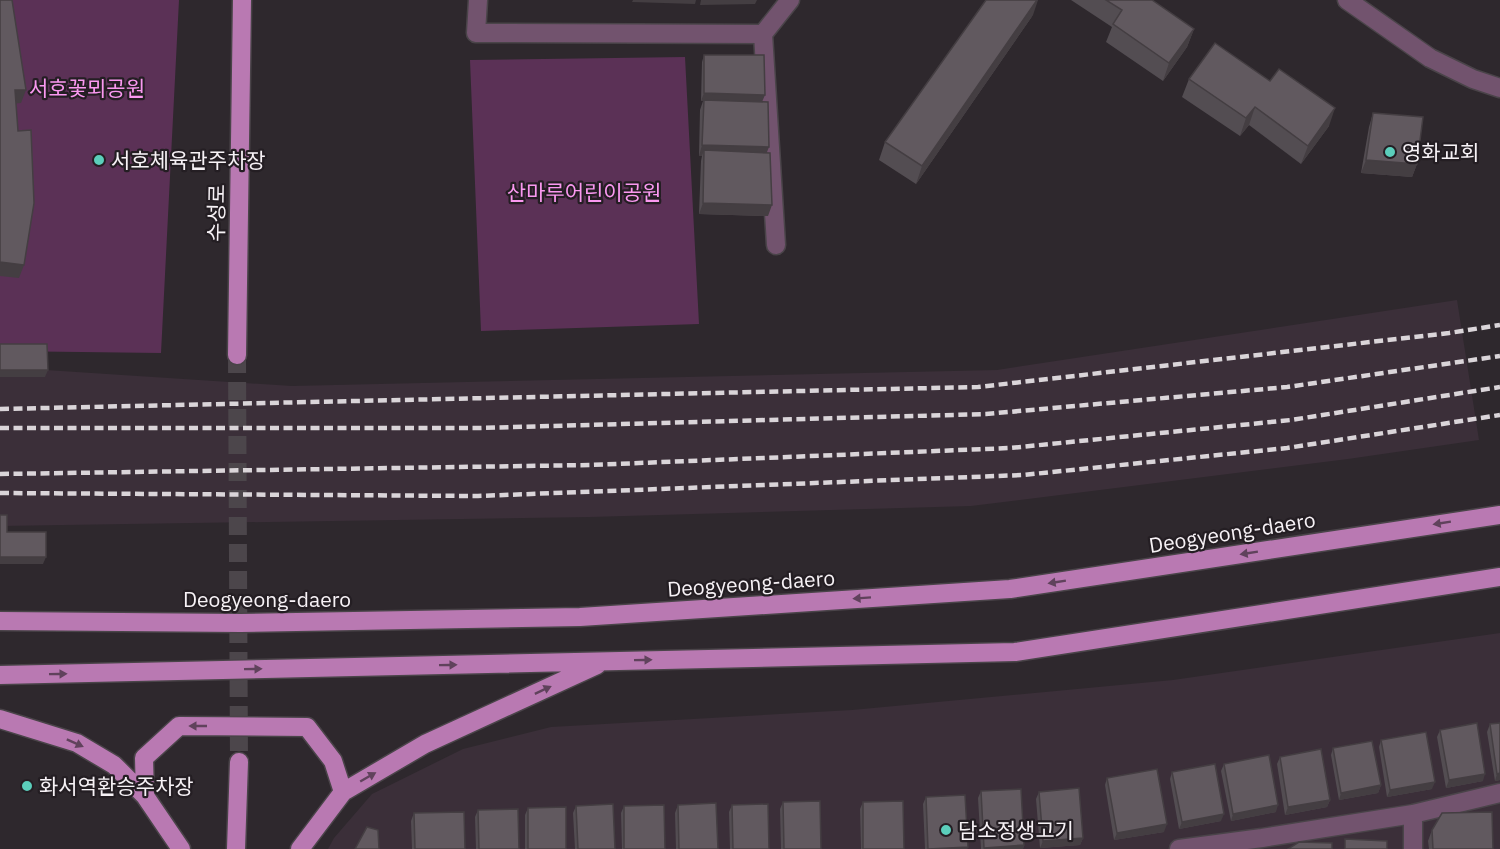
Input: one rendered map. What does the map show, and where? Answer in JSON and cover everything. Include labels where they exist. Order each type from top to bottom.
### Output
[{"type":"main road","name":"수성로","points":[[237,356],[242,0]]},
{"type":"main road","name":"Deogyeong-daero","points":[[0,621],[241,623],[580,617],[1010,589],[1500,515]]},
{"type":"main road","points":[[0,675],[1015,652],[1500,577]]},
{"type":"main road","points":[[300,849],[344,792],[425,744],[604,661]]},
{"type":"main road","points":[[0,719],[77,742],[114,765],[145,796],[181,849]]},
{"type":"main road","points":[[145,796],[144,758],[179,726],[307,727],[333,761],[344,792]]},
{"type":"main road","points":[[236,849],[239,762]]},
{"type":"street","points":[[478,0],[476,33],[763,34]]},
{"type":"street","points":[[776,245],[763,34],[790,0]]},
{"type":"street","points":[[1347,0],[1430,58],[1473,79],[1500,88]]},
{"type":"street","points":[[1179,849],[1262,844],[1413,814],[1500,793]]},
{"type":"street","points":[[1413,814],[1413,849]]},
{"type":"shaded area","points":[[1457,300],[1479,440],[1348,459],[971,506],[590,517],[0,526],[0,367],[292,386],[997,370]]},
{"type":"shaded area","points":[[1500,633],[1500,849],[328,849],[334,838],[372,794],[463,749],[551,727],[852,710],[1173,680]]},
{"type":"green space","name":"서호꽃뫼공원","points":[[0,0],[179,0],[161,353],[0,351]]},
{"type":"green space","name":"산마루어린이공원","points":[[685,57],[699,324],[481,331],[470,60]]},
{"type":"building","points":[[0,0],[12,0],[26,90],[15,90],[18,131],[31,130],[34,203],[24,265],[0,262]]},
{"type":"building","points":[[986,0],[1037,0],[922,166],[885,142]]},
{"type":"building","points":[[1106,0],[1152,0],[1194,29],[1169,63],[1113,24],[1122,10]]},
{"type":"building","points":[[1215,43],[1270,81],[1279,69],[1335,108],[1308,146],[1255,107],[1246,118],[1189,79]]},
{"type":"building","points":[[704,55],[764,55],[765,95],[704,93]]},
{"type":"building","points":[[704,100],[768,102],[769,147],[702,145]]},
{"type":"building","name":"영화교회","points":[[1373,113],[1423,117],[1417,164],[1366,160]]},
{"type":"building","points":[[704,150],[770,153],[772,205],[703,203]]},
{"type":"building","points":[[0,344],[47,344],[48,370],[0,370]]},
{"type":"building","points":[[0,515],[7,515],[7,532],[46,532],[46,557],[0,557]]},
{"type":"building","points":[[1477,723],[1485,774],[1449,780],[1440,730]]},
{"type":"building","points":[[1500,723],[1500,773],[1497,774],[1490,724]]},
{"type":"building","points":[[1426,732],[1435,782],[1390,790],[1381,740]]},
{"type":"building","points":[[1372,741],[1381,785],[1341,793],[1333,748]]},
{"type":"building","points":[[1321,749],[1330,800],[1288,807],[1280,757]]},
{"type":"building","points":[[1269,755],[1278,805],[1233,814],[1224,764]]},
{"type":"building","points":[[1215,764],[1224,814],[1182,822],[1172,772]]},
{"type":"building","points":[[1157,769],[1167,824],[1117,833],[1107,778]]},
{"type":"building","points":[[1079,788],[1083,838],[1043,841],[1039,792]]},
{"type":"building","points":[[1021,789],[1024,845],[984,848],[981,791]]},
{"type":"building","points":[[965,795],[968,847],[928,849],[926,797]]},
{"type":"building","points":[[820,801],[821,849],[784,849],[783,802]]},
{"type":"building","points":[[903,801],[904,849],[863,849],[863,802]]},
{"type":"building","points":[[716,803],[718,849],[679,849],[678,805]]},
{"type":"building","points":[[613,804],[615,849],[578,849],[576,806]]},
{"type":"building","points":[[768,804],[769,849],[733,849],[732,805]]},
{"type":"building","points":[[664,805],[665,849],[624,849],[624,806]]},
{"type":"building","points":[[566,807],[566,849],[528,849],[528,808]]},
{"type":"building","points":[[518,809],[519,849],[479,849],[478,810]]},
{"type":"building","points":[[464,812],[465,849],[415,849],[414,813]]},
{"type":"building","points":[[1492,812],[1493,849],[1433,849],[1432,830],[1442,813]]},
{"type":"building","points":[[367,827],[378,830],[379,849],[355,849]]},
{"type":"building","points":[[1345,839],[1387,841],[1387,849],[1345,849]]},
{"type":"building","points":[[1299,842],[1332,843],[1332,849],[1288,849]]},
{"type":"tunnel","points":[[237,355],[239,762]]},
{"type":"railway","points":[[0,409],[978,387],[1449,333],[1500,325]]},
{"type":"railway","points":[[0,428],[477,428],[986,414],[1287,387],[1500,356]]},
{"type":"railway","points":[[0,474],[590,465],[1010,448],[1291,420],[1500,387]]},
{"type":"railway","points":[[0,493],[478,496],[1023,475],[1287,448],[1500,415]]},
{"type":"place","name":"영화교회","points":[[1390,152]]},
{"type":"place","name":"서호체육관주차장","points":[[99,160]]},
{"type":"place","name":"화서역환승주차장","points":[[27,786]]},
{"type":"place","name":"담소정생고기","points":[[946,830]]}]
